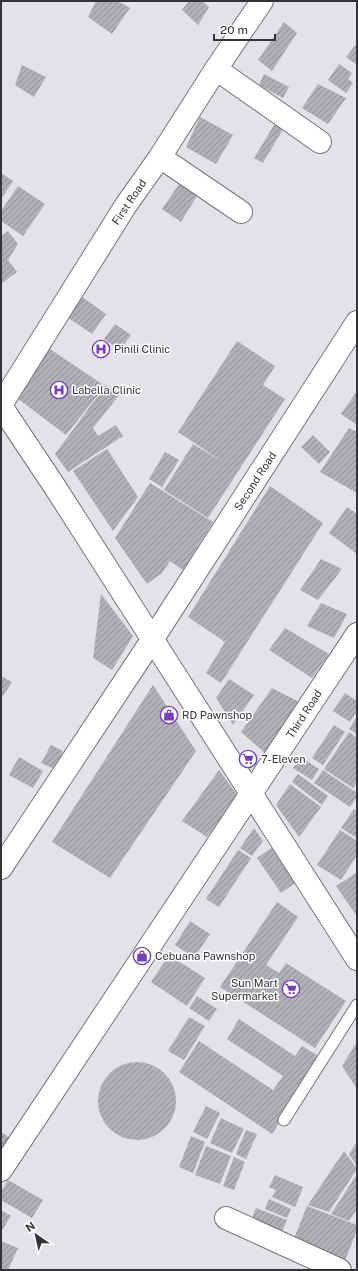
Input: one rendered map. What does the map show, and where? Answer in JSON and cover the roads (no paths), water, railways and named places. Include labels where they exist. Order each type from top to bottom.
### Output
[{"type":"street","name":"First Road","points":[[1,406],[126,206],[160,158],[216,69],[262,1]]},
{"type":"street","points":[[216,69],[320,142]]},
{"type":"street","points":[[160,158],[241,212]]},
{"type":"street","name":"Second Road","points":[[1,868],[152,640],[357,322]]},
{"type":"street","points":[[1,406],[356,954]]},
{"type":"street","name":"Third Road","points":[[1,1170],[142,956],[252,795],[357,634]]},
{"type":"street","points":[[226,1218],[340,1270]]},
{"type":"lane","points":[[284,1120],[357,1005]]},
{"type":"place","name":"Pinili Clinic","points":[[101,349]]},
{"type":"place","name":"Labella Clinic","points":[[59,390]]},
{"type":"place","name":"RD Pawnshop","points":[[169,715]]},
{"type":"place","name":"7-Eleven","points":[[248,759]]},
{"type":"place","name":"Cebuana Pawnshop","points":[[142,956]]},
{"type":"place","name":"Sun Mart Supermarket","points":[[291,989]]}]
